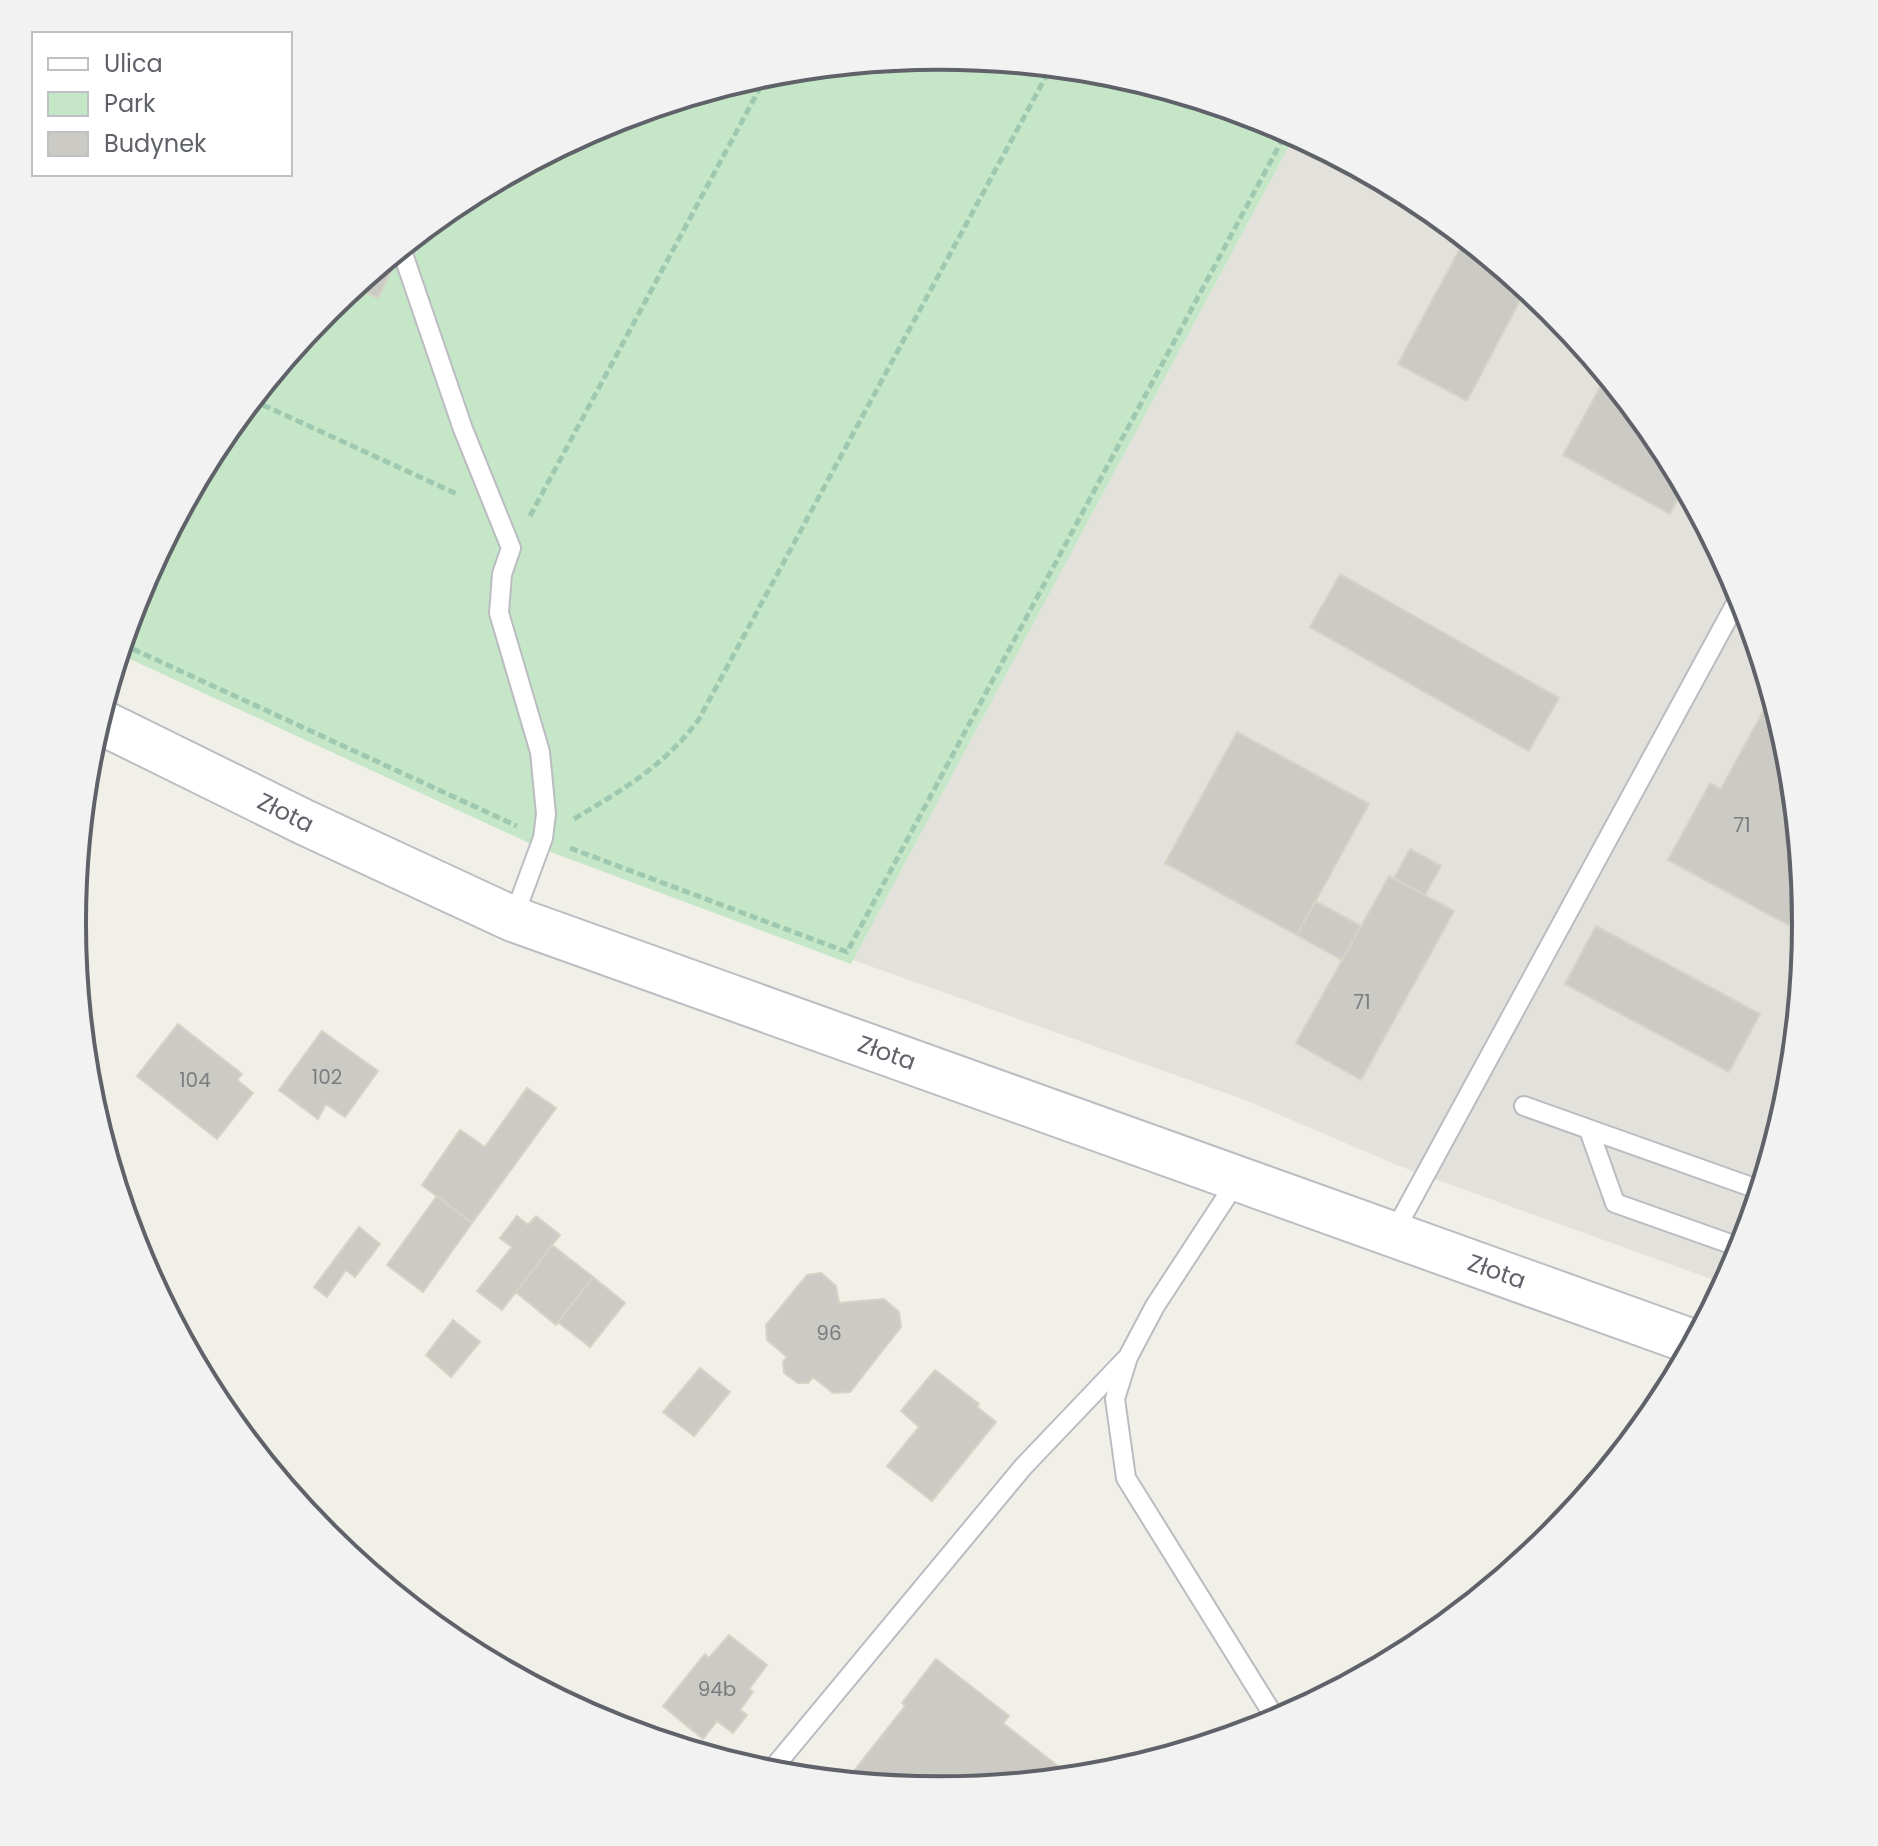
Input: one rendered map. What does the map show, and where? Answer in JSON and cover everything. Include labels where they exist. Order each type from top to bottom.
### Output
[{"type":"street","name":"Złota","points":[[109,726],[306,823],[513,919],[1684,1339]]},
{"type":"lane","points":[[405,259],[463,429],[511,548],[502,574],[499,613],[540,752],[545,799],[543,838],[513,919]]},
{"type":"lane","points":[[1393,1234],[1732,610]]},
{"type":"lane","points":[[1524,1106],[1750,1187]]},
{"type":"lane","points":[[1589,1130],[1615,1203],[1729,1243]]},
{"type":"lane","points":[[1238,1179],[1155,1306],[1128,1357],[1115,1399],[1126,1478],[1270,1709]]},
{"type":"lane","points":[[779,1761],[1023,1467],[1128,1357]]},
{"type":"path","points":[[543,838],[640,779],[683,741],[699,719],[1046,77]]},
{"type":"path","points":[[511,548],[539,503],[759,89]]},
{"type":"path","points":[[131,648],[543,838],[847,952],[1281,142]]},
{"type":"path","points":[[262,404],[498,513]]},
{"type":"shaded area","points":[[1289,146],[1366,184],[1458,246],[1542,320],[1580,361],[1616,404],[1678,497],[1704,546],[1747,649],[1776,757],[1785,812],[1792,923],[1790,979],[1776,1089],[1763,1144],[1747,1197],[1713,1280],[1399,1166],[1245,1100],[853,960]]},
{"type":"green space","points":[[939,70],[1050,77],[1160,99],[1213,115],[1289,146],[851,964],[540,848],[128,658],[151,597],[200,496],[262,404],[336,320],[420,246],[513,184],[562,158],[665,115],[773,86],[828,77]]},
{"type":"building","points":[[1460,248],[1520,300],[1467,401],[1398,364]]},
{"type":"building","points":[[390,271],[391,272],[378,298],[366,292]]},
{"type":"building","points":[[1601,386],[1648,449],[1678,498],[1670,514],[1563,455]]},
{"type":"building","points":[[1340,574],[1559,698],[1529,751],[1310,627]]},
{"type":"building","points":[[1764,708],[1768,721],[1760,717]]},
{"type":"building","points":[[1760,717],[1768,721],[1785,812],[1792,927],[1668,860],[1710,783],[1721,789]]},
{"type":"building","points":[[1237,732],[1369,804],[1297,935],[1165,863]]},
{"type":"building","points":[[1410,849],[1441,866],[1425,895],[1394,878]]},
{"type":"building","points":[[1389,876],[1454,911],[1361,1080],[1296,1043]]},
{"type":"building","points":[[1315,901],[1361,926],[1342,960],[1297,935]]},
{"type":"building","points":[[1596,926],[1760,1014],[1729,1072],[1565,984]]},
{"type":"building","points":[[178,1024],[242,1074],[237,1080],[253,1093],[217,1139],[137,1076]]},
{"type":"building","points":[[322,1031],[378,1071],[345,1117],[326,1104],[318,1119],[279,1090]]},
{"type":"building","points":[[527,1088],[556,1108],[472,1223],[422,1185],[460,1130],[485,1147]]},
{"type":"building","points":[[437,1196],[472,1223],[423,1292],[387,1265]]},
{"type":"building","points":[[517,1216],[528,1225],[536,1216],[560,1235],[502,1310],[477,1291],[512,1247],[500,1238]]},
{"type":"building","points":[[359,1227],[380,1244],[355,1277],[346,1270],[327,1297],[314,1287]]},
{"type":"building","points":[[552,1245],[593,1277],[556,1325],[516,1292]]},
{"type":"building","points":[[821,1273],[836,1286],[839,1303],[884,1299],[899,1312],[901,1327],[850,1392],[833,1393],[813,1377],[808,1383],[798,1383],[784,1373],[783,1362],[787,1357],[767,1340],[766,1325],[807,1275]]},
{"type":"building","points":[[593,1277],[625,1303],[590,1347],[558,1322]]},
{"type":"building","points":[[453,1320],[480,1342],[451,1377],[426,1355]]},
{"type":"building","points":[[700,1368],[730,1392],[694,1436],[663,1412]]},
{"type":"building","points":[[935,1370],[979,1404],[977,1407],[996,1422],[932,1501],[887,1466],[919,1427],[901,1411]]},
{"type":"building","points":[[729,1635],[767,1665],[749,1689],[753,1692],[740,1710],[747,1715],[733,1733],[717,1721],[703,1739],[663,1706],[705,1654],[709,1658]]},
{"type":"building","points":[[936,1659],[1009,1716],[1003,1723],[1060,1767],[939,1776],[854,1771],[905,1706],[902,1703]]}]
